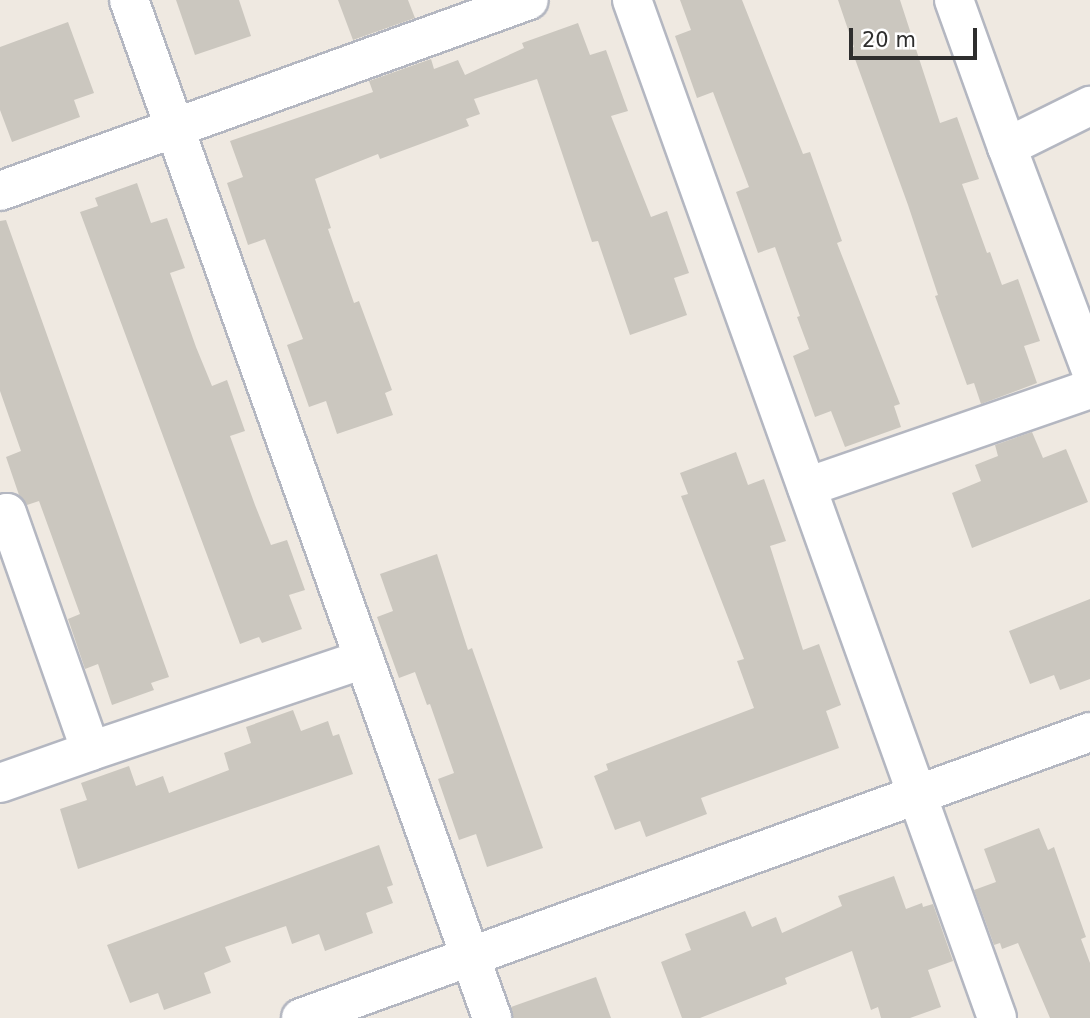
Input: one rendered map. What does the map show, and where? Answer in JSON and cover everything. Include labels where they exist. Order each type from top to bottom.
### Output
[{"type":"street","points":[[129,0],[492,1018]]},
{"type":"street","points":[[0,191],[529,0]]},
{"type":"street","points":[[632,0],[997,1018]]},
{"type":"street","points":[[954,0],[1090,368]]},
{"type":"street","points":[[1007,147],[1090,106]]},
{"type":"street","points":[[807,487],[1090,389]]},
{"type":"street","points":[[2,508],[91,751]]},
{"type":"street","points":[[0,783],[364,659]]},
{"type":"street","points":[[301,1018],[1090,732]]},
{"type":"building","points":[[176,0],[239,0],[251,36],[195,55]]},
{"type":"building","points":[[338,0],[408,0],[415,18],[353,40]]},
{"type":"building","points":[[680,0],[742,0],[803,154],[810,152],[842,241],[837,243],[900,404],[894,406],[901,427],[845,447],[831,411],[815,417],[793,356],[809,349],[797,317],[800,316],[775,247],[758,253],[736,192],[749,187],[713,92],[697,98],[675,36],[691,30]]},
{"type":"building","points":[[838,0],[900,0],[940,123],[957,117],[979,179],[962,184],[987,253],[990,252],[1002,285],[1018,279],[1040,341],[1024,346],[1037,383],[981,404],[974,383],[967,385],[935,296],[938,295],[908,205],[851,48],[854,47]]},
{"type":"building","points":[[68,22],[94,93],[74,100],[80,117],[12,142],[0,110],[0,47]]},
{"type":"building","points":[[578,23],[590,55],[606,50],[628,111],[611,116],[651,217],[667,211],[689,273],[674,278],[687,315],[630,335],[598,241],[592,242],[537,79],[474,99],[480,114],[466,119],[469,126],[380,159],[378,154],[315,179],[331,228],[328,229],[354,303],[359,301],[392,390],[385,393],[393,415],[337,434],[326,401],[309,407],[287,345],[303,339],[265,239],[248,245],[227,183],[243,177],[230,141],[373,92],[369,81],[431,59],[434,69],[458,60],[465,75],[524,48],[522,43]]},
{"type":"building","points":[[137,183],[151,223],[167,218],[185,268],[170,273],[196,347],[212,386],[227,380],[245,431],[230,436],[255,505],[271,545],[287,540],[305,590],[289,595],[302,629],[262,643],[259,637],[240,644],[80,212],[98,206],[95,198]]},
{"type":"building","points":[[6,220],[169,677],[151,683],[154,690],[112,705],[98,664],[85,669],[68,619],[80,614],[39,501],[27,505],[19,495],[6,457],[21,451],[0,391],[0,221]]},
{"type":"building","points":[[1032,432],[1043,458],[1066,449],[1088,502],[972,548],[952,493],[981,481],[975,465],[998,456],[995,445]]},
{"type":"building","points":[[736,452],[748,485],[764,479],[786,541],[770,546],[803,650],[819,644],[841,705],[826,711],[839,748],[701,798],[707,814],[646,837],[640,821],[615,830],[594,776],[608,770],[606,764],[754,708],[737,661],[744,659],[681,496],[688,494],[680,473]]},
{"type":"building","points":[[437,554],[468,650],[472,648],[543,848],[487,867],[476,834],[459,840],[438,779],[454,773],[430,704],[427,705],[415,672],[399,678],[377,617],[393,611],[380,574]]},
{"type":"building","points":[[1090,599],[1090,679],[1060,690],[1054,675],[1030,684],[1009,631]]},
{"type":"building","points":[[293,710],[301,731],[328,721],[333,736],[339,734],[353,774],[78,869],[60,809],[87,800],[81,783],[129,766],[136,786],[163,776],[169,793],[229,770],[224,753],[251,743],[246,727]]},
{"type":"building","points":[[1039,828],[1048,850],[1054,847],[1086,937],[1081,939],[1090,963],[1090,1018],[1050,1018],[1018,943],[1002,949],[1000,943],[994,945],[974,890],[996,882],[984,849]]},
{"type":"building","points":[[379,845],[393,885],[387,887],[393,903],[366,913],[373,933],[325,951],[319,934],[292,944],[286,926],[225,947],[231,962],[204,973],[211,993],[164,1010],[158,993],[130,1003],[107,945]]},
{"type":"building","points":[[894,876],[906,909],[922,903],[923,907],[933,904],[953,961],[928,970],[941,1007],[910,1018],[881,1018],[878,1007],[871,1010],[852,951],[785,978],[787,984],[700,1018],[682,1018],[661,962],[691,950],[685,934],[745,911],[752,927],[776,917],[782,933],[842,906],[838,896]]},
{"type":"building","points":[[596,977],[611,1018],[513,1018],[511,1007]]}]
